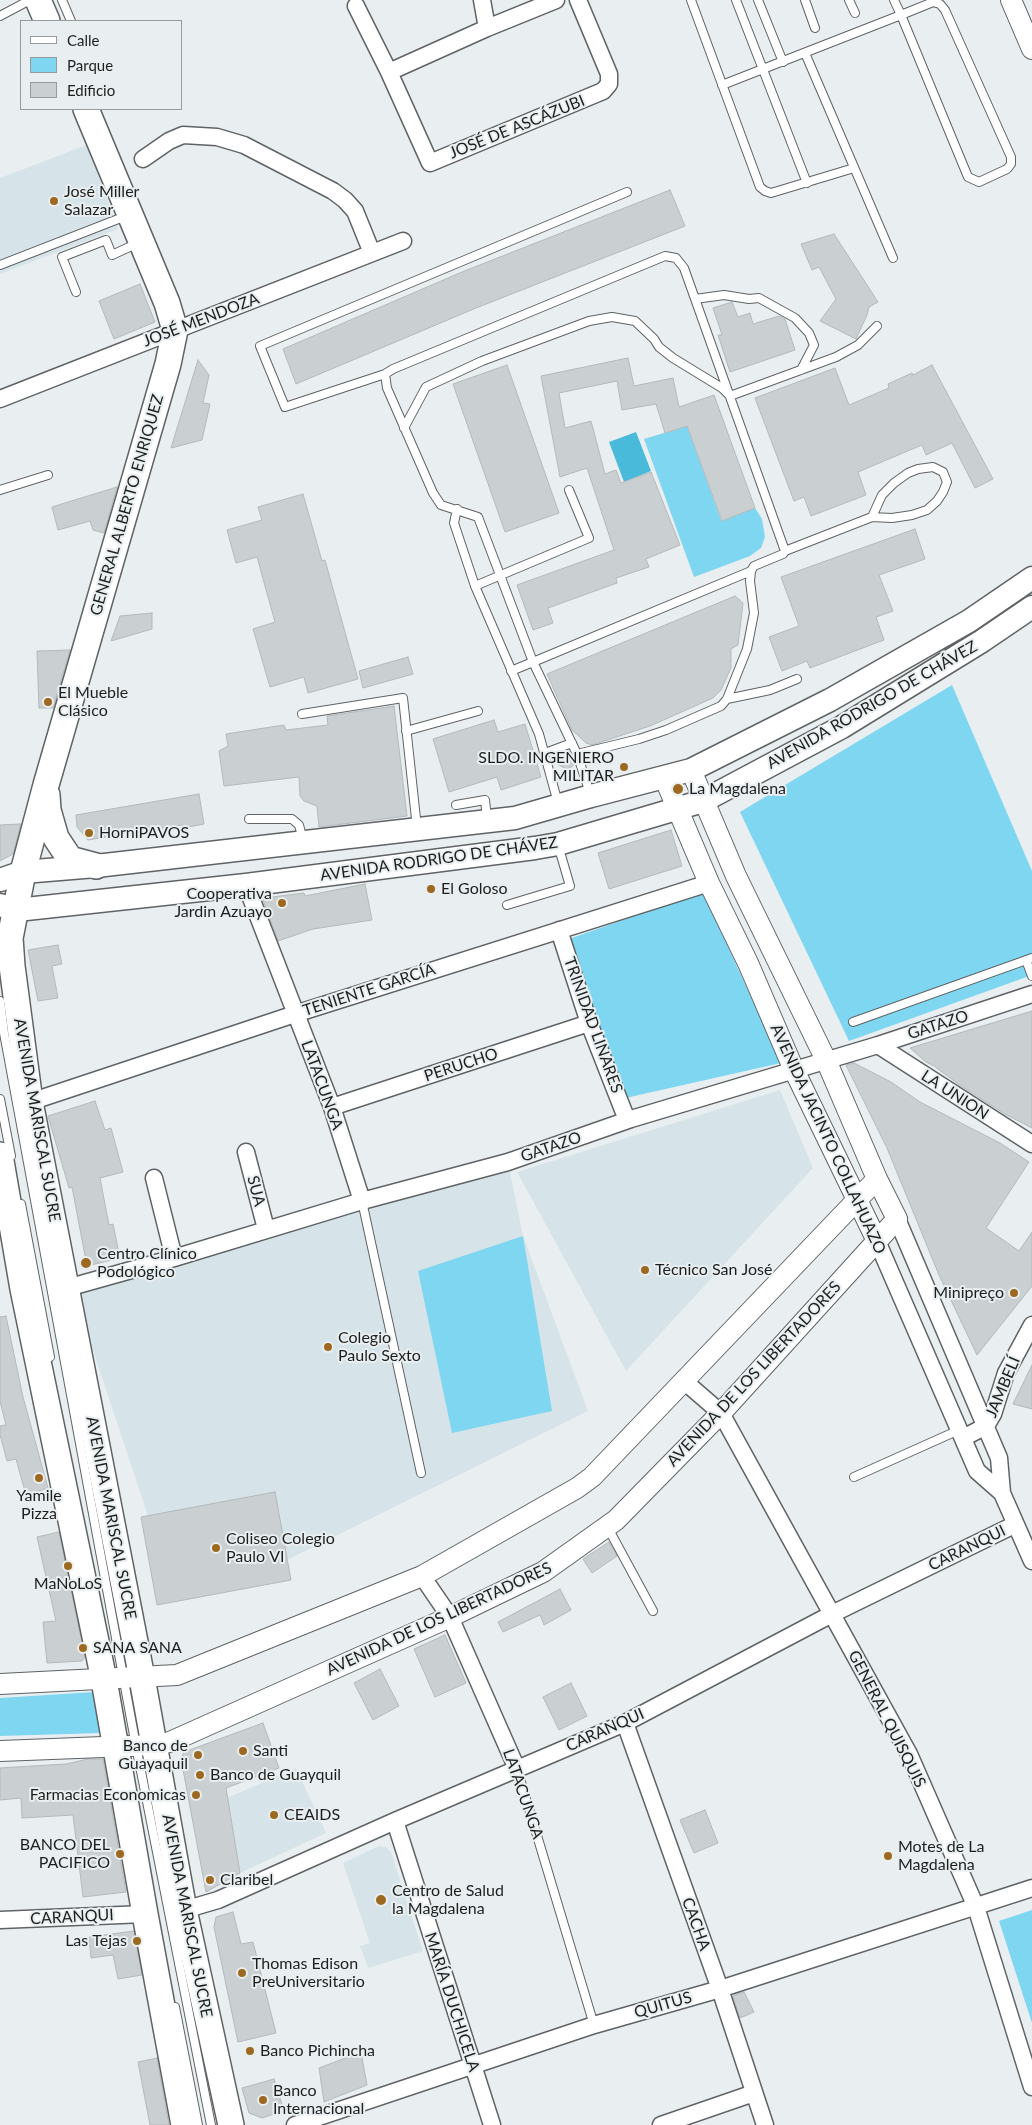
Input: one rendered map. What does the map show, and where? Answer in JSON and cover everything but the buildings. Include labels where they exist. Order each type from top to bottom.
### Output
[{"type":"main road","points":[[38,0],[48,20]]},
{"type":"main road","name":"GENERAL ALBERTO ENRIQUEZ","points":[[8,908],[23,872],[46,785],[168,364],[175,330],[167,303],[104,151],[92,113]]},
{"type":"main road","name":"AVENIDA RODRIGO DE CHÁVEZ","points":[[0,880],[23,872],[96,866],[515,818],[691,770],[839,696],[969,621],[1032,578]]},
{"type":"main road","name":"AVENIDA RODRIGO DE CHÁVEZ","points":[[8,908],[246,885],[558,844],[703,801],[842,727],[982,641],[1032,607]]},
{"type":"main road","points":[[46,785],[48,810],[56,838],[70,859],[96,866]]},
{"type":"main road","points":[[588,797],[598,831]]},
{"type":"main road","name":"AVENIDA MARISCAL SUCRE","points":[[8,908],[12,966],[30,1102],[67,1288],[120,1679],[132,1746],[144,1914],[184,2125]]},
{"type":"main road","name":"AVENIDA MARISCAL SUCRE","points":[[6,1158],[23,1290],[120,1679],[132,1746],[184,1910],[231,2125]]},
{"type":"street","points":[[482,0],[487,28]]},
{"type":"street","points":[[389,72],[487,28],[556,0]]},
{"type":"street","name":"JOSÉ DE ASCÁZUBI","points":[[356,6],[389,72],[430,163],[603,92],[609,84],[609,74],[578,0]]},
{"type":"street","points":[[1011,0],[1032,49]]},
{"type":"street","points":[[143,159],[169,141],[182,135],[217,137],[244,145],[333,191],[345,200],[355,211],[372,253]]},
{"type":"street","name":"JOSÉ MENDOZA","points":[[0,399],[403,241]]},
{"type":"street","name":"AVENIDA JACINTO COLLAHUAZO","points":[[691,770],[736,876],[826,1060],[877,1179],[897,1219],[999,1458],[1002,1493],[1014,1524],[1032,1561]]},
{"type":"street","name":"AVENIDA JACINTO COLLAHUAZO","points":[[664,777],[676,809],[748,963],[794,1070],[877,1241],[977,1471],[1002,1493]]},
{"type":"street","name":"TENIENTE GARCÍA","points":[[30,1102],[295,1014],[709,883]]},
{"type":"street","name":"LATACUNGA","points":[[246,885],[332,1108],[362,1201]]},
{"type":"street","name":"TRINIDAD LINARES","points":[[559,930],[589,1023],[627,1120]]},
{"type":"street","name":"GATAZO","points":[[67,1288],[362,1201],[508,1162],[627,1120],[878,1045],[1032,994]]},
{"type":"street","name":"PERUCHO","points":[[332,1108],[589,1023]]},
{"type":"street","name":"LA UNION","points":[[878,1045],[1032,1144]]},
{"type":"street","name":"SUA","points":[[246,1152],[266,1230]]},
{"type":"street","points":[[154,1178],[174,1258]]},
{"type":"street","points":[[0,1684],[177,1675],[422,1576],[577,1488],[592,1477],[877,1179]]},
{"type":"street","name":"AVENIDA DE LOS LIBERTADORES","points":[[0,1751],[132,1746],[170,1742],[450,1617],[543,1572],[608,1528],[722,1413],[897,1219]]},
{"type":"street","name":"JAMBELÍ","points":[[961,1434],[986,1426],[993,1414],[1006,1373],[1032,1325]]},
{"type":"street","name":"GENERAL QUISQUIS","points":[[684,1381],[722,1413],[909,1754],[976,1907],[1032,2087]]},
{"type":"street","name":"CARANQUI","points":[[184,1910],[218,1900],[395,1821],[625,1723],[832,1614],[1014,1524]]},
{"type":"street","name":"LATACUNGA","points":[[422,1576],[450,1617],[517,1769]]},
{"type":"street","name":"CACHA","points":[[625,1723],[720,1989],[765,2125]]},
{"type":"street","name":"MARÍA DUCHICELA","points":[[395,1821],[492,2125]]},
{"type":"street","name":"QUITUS","points":[[295,2125],[594,2025],[720,1989],[1032,1888]]},
{"type":"street","name":"CARANQUI","points":[[0,1920],[144,1914]]},
{"type":"street","points":[[661,2125],[754,2093]]},
{"type":"lane","points":[[0,16],[30,0]]},
{"type":"lane","points":[[62,0],[71,20]]},
{"type":"lane","points":[[691,0],[760,187],[771,193],[854,168]]},
{"type":"lane","points":[[736,0],[807,183]]},
{"type":"lane","points":[[758,0],[782,62]]},
{"type":"lane","points":[[805,0],[815,28]]},
{"type":"lane","points":[[849,0],[855,14]]},
{"type":"lane","points":[[722,85],[805,53],[901,15],[933,2],[940,4],[945,10],[1011,157],[1011,164],[1007,169],[979,182],[968,177],[901,15],[894,0]]},
{"type":"lane","points":[[805,53],[893,258]]},
{"type":"lane","points":[[627,192],[260,346],[286,407],[385,374],[394,368],[665,256],[676,258],[684,268],[785,546],[785,551]]},
{"type":"lane","points":[[0,265],[130,214]]},
{"type":"lane","points":[[76,292],[62,257],[106,240],[112,255],[142,242]]},
{"type":"lane","points":[[695,299],[724,295],[750,299],[759,298],[795,318],[809,333],[814,345],[801,370]]},
{"type":"lane","points":[[404,428],[426,387],[482,361],[589,321],[612,317],[635,321],[654,339],[658,347],[722,388],[730,396]]},
{"type":"lane","points":[[730,396],[836,357],[858,345],[878,326]]},
{"type":"lane","points":[[385,374],[387,388],[433,494],[441,505],[478,517],[533,662],[578,754],[588,797]]},
{"type":"lane","points":[[578,754],[639,739],[666,730],[721,706],[727,699],[747,649],[754,613],[750,581],[751,571],[754,566],[783,554],[785,551],[872,516],[892,518],[912,515],[927,510],[943,492],[947,482],[944,472],[933,467],[918,469],[908,473],[882,495],[872,516]]},
{"type":"lane","points":[[0,490],[48,475]]},
{"type":"lane","points":[[475,586],[589,538],[570,490]]},
{"type":"lane","points":[[458,509],[454,523],[475,586],[511,671],[525,698],[545,753],[558,806]]},
{"type":"lane","points":[[511,671],[751,571]]},
{"type":"lane","points":[[727,699],[770,690],[797,679]]},
{"type":"lane","points":[[302,714],[403,698],[417,830]]},
{"type":"lane","points":[[406,731],[478,711]]},
{"type":"lane","points":[[545,753],[572,743]]},
{"type":"lane","points":[[456,805],[485,800],[488,822]]},
{"type":"lane","points":[[249,819],[292,819],[299,825],[304,842]]},
{"type":"lane","points":[[507,905],[570,886],[558,844]]},
{"type":"lane","points":[[2,932],[8,908]]},
{"type":"lane","points":[[853,1022],[1029,959],[1032,976]]},
{"type":"lane","points":[[0,1001],[120,1679]]},
{"type":"lane","points":[[0,1099],[6,1158]]},
{"type":"lane","points":[[20,1198],[51,1364]]},
{"type":"lane","points":[[362,1201],[421,1473]]},
{"type":"lane","points":[[854,1477],[961,1434]]},
{"type":"lane","points":[[608,1528],[653,1611]]},
{"type":"lane","points":[[89,1565],[120,1679]]},
{"type":"lane","points":[[132,1746],[132,1792]]},
{"type":"lane","points":[[132,1746],[211,2125]]},
{"type":"lane","name":"LATACUNGA","points":[[517,1769],[594,2025]]},
{"type":"lane","points":[[173,1999],[198,2125]]},
{"type":"shaded area","name":"José Miller Salazar","points":[[87,145],[118,229],[0,274],[0,178]]},
{"type":"shaded area","points":[[636,432],[651,471],[624,482],[609,442]]},
{"type":"shaded area","name":"Técnico San José","points":[[780,1090],[813,1168],[626,1371],[517,1172]]},
{"type":"shaded area","name":"Colegio Paulo Sexto","points":[[508,1162],[523,1236],[588,1411],[277,1565],[176,1600],[71,1284]]},
{"type":"shaded area","name":"CEAIDS","points":[[296,1768],[326,1833],[240,1873],[227,1798]]},
{"type":"shaded area","name":"Centro de Salud la Magdalena","points":[[379,1846],[386,1847],[391,1852],[423,1951],[368,1968],[360,1946],[370,1943],[343,1863]]},
{"type":"green space","points":[[687,426],[721,520],[755,508],[762,519],[765,537],[761,548],[750,556],[694,577],[644,439]]},
{"type":"green space","points":[[952,685],[1032,871],[1032,975],[849,1041],[740,812]]},
{"type":"green space","points":[[703,892],[781,1063],[621,1099],[566,940]]},
{"type":"green space","points":[[523,1236],[552,1411],[452,1433],[418,1271]]},
{"type":"green space","points":[[95,1692],[101,1733],[0,1736],[0,1698]]},
{"type":"green space","points":[[1032,1910],[1032,2023],[999,1921]]},
{"type":"place","name":"José Miller Salazar","points":[[54,201]]},
{"type":"place","name":"El Mueble Clásico","points":[[48,702]]},
{"type":"place","name":"SLDO. INGENIERO MILITAR","points":[[624,767]]},
{"type":"place","name":"La Magdalena","points":[[678,789]]},
{"type":"place","name":"HorniPAVOS","points":[[89,833]]},
{"type":"place","name":"El Goloso","points":[[431,889]]},
{"type":"place","name":"Cooperativa Jardin Azuayo","points":[[282,903]]},
{"type":"place","name":"Centro Clínico Podológico","points":[[86,1263]]},
{"type":"place","name":"Técnico San José","points":[[645,1270]]},
{"type":"place","name":"Minipreço","points":[[1014,1293]]},
{"type":"place","name":"Colegio Paulo Sexto","points":[[328,1347]]},
{"type":"place","name":"Yamile Pizza","points":[[39,1478]]},
{"type":"place","name":"Coliseo Colegio Paulo VI","points":[[216,1548]]},
{"type":"place","name":"MaNoLoS","points":[[68,1566]]},
{"type":"place","name":"SANA SANA","points":[[83,1648]]},
{"type":"place","name":"Santi","points":[[243,1751]]},
{"type":"place","name":"Banco de Guayaquil","points":[[198,1755]]},
{"type":"place","name":"Banco de Guayquil","points":[[200,1775]]},
{"type":"place","name":"Farmacias Economicas","points":[[196,1795]]},
{"type":"place","name":"CEAIDS","points":[[274,1815]]},
{"type":"place","name":"BANCO DEL PACIFICO","points":[[120,1854]]},
{"type":"place","name":"Motes de La Magdalena","points":[[888,1856]]},
{"type":"place","name":"Claribel","points":[[210,1880]]},
{"type":"place","name":"Centro de Salud la Magdalena","points":[[381,1900]]},
{"type":"place","name":"Las Tejas","points":[[137,1941]]},
{"type":"place","name":"Thomas Edison PreUniversitario","points":[[242,1973]]},
{"type":"place","name":"Banco Pichincha","points":[[250,2051]]},
{"type":"place","name":"Banco Internacional","points":[[263,2100]]}]
